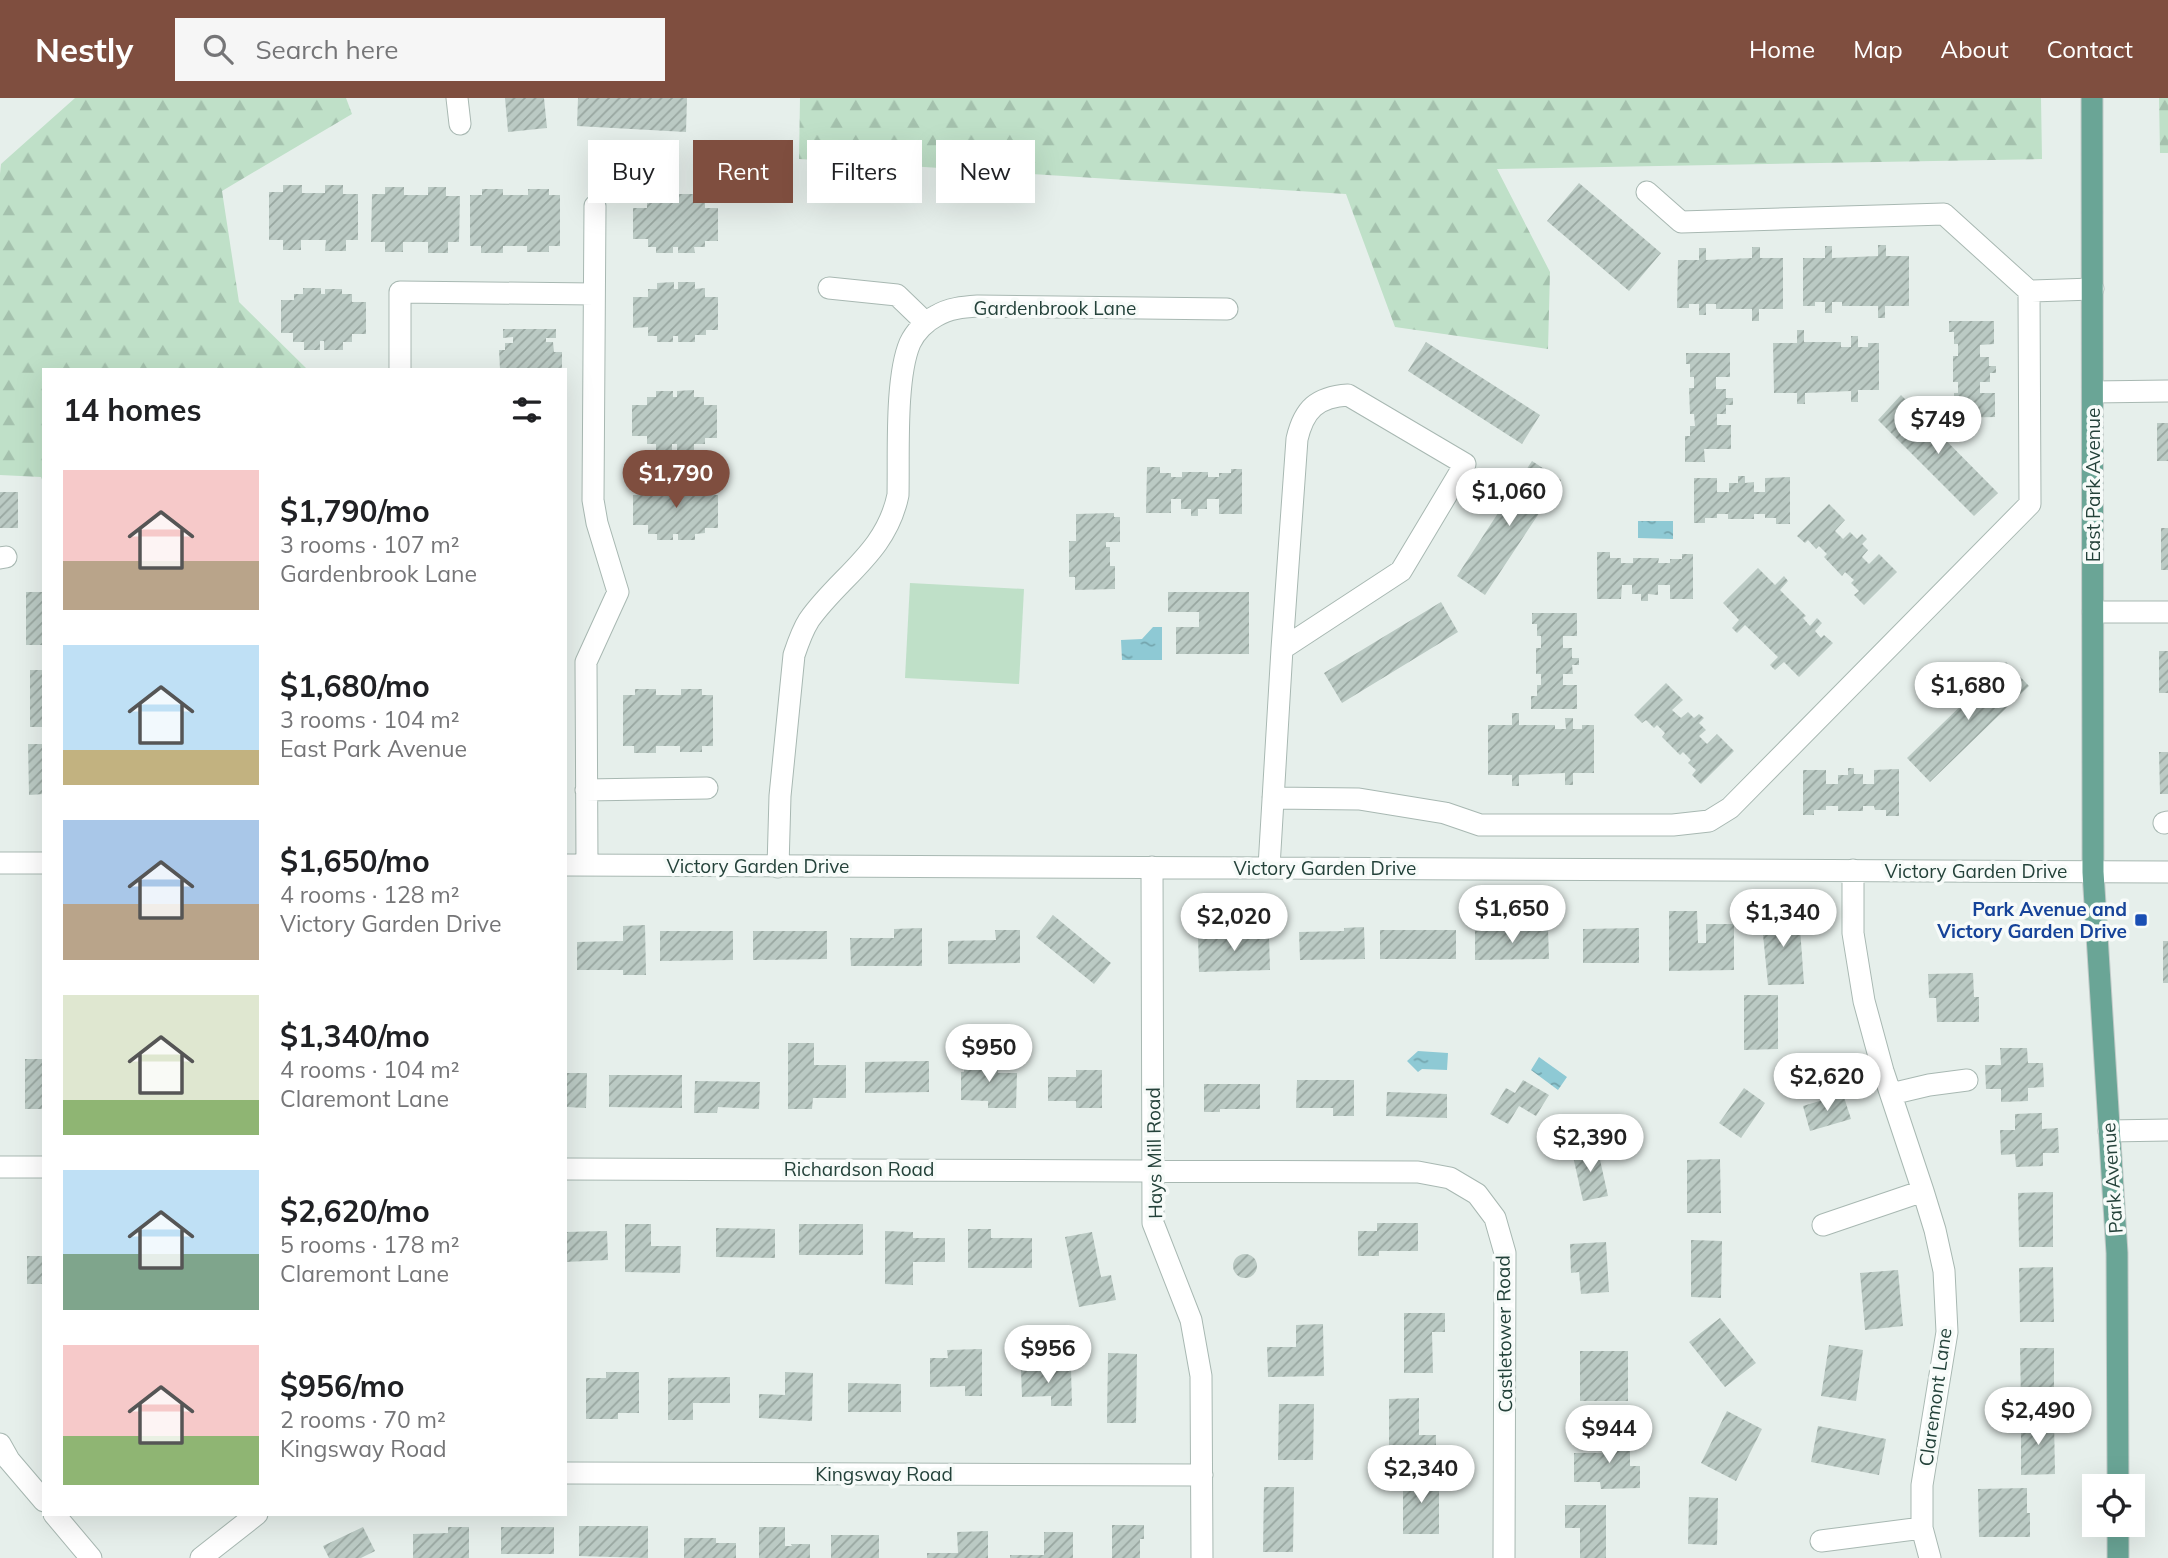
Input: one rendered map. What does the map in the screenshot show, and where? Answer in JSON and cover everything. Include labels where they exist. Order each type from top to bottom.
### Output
[{"type":"main road","name":"East Park Avenue","points":[[2092,98],[2093,872]]},
{"type":"main road","name":"Park Avenue","points":[[2093,872],[2117,1252],[2118,1474]]},
{"type":"main road","points":[[2118,1537],[2118,1558]]},
{"type":"street","points":[[457,98],[460,124]]},
{"type":"street","points":[[1647,192],[1681,222],[1944,214],[2029,291],[2093,289]]},
{"type":"street","points":[[587,865],[586,790],[576,765],[586,662],[618,592],[597,523],[593,500],[595,206]]},
{"type":"street","points":[[778,867],[780,796],[794,655],[810,619],[885,532],[894,511],[898,495],[901,390],[905,358],[911,341],[926,323],[897,295],[828,288]]},
{"type":"street","points":[[1273,798],[1359,799],[1445,813],[1480,825],[1673,825],[1709,821],[1730,808],[2030,504],[2029,291]]},
{"type":"street","points":[[400,368],[400,292],[594,294]]},
{"type":"street","name":"Gardenbrook Lane","points":[[926,323],[952,309],[978,306],[1227,309]]},
{"type":"street","points":[[2093,392],[2168,391]]},
{"type":"street","points":[[1269,867],[1282,649],[1297,439],[1301,420],[1317,403],[1333,396],[1348,395],[1465,464],[1401,571],[1282,649]]},
{"type":"street","points":[[2093,612],[2168,612]]},
{"type":"street","points":[[586,790],[707,788]]},
{"type":"street","points":[[0,863],[42,863]]},
{"type":"street","name":"Victory Garden Drive","points":[[567,865],[2168,872]]},
{"type":"street","name":"Hays Mill Road","points":[[1152,867],[1153,1223],[1191,1320],[1201,1376],[1202,1558]]},
{"type":"street","name":"Claremont Lane","points":[[1853,870],[1853,933],[1864,1001],[1935,1230],[1944,1271],[1947,1332],[1922,1485],[1922,1528],[1930,1558]]},
{"type":"street","points":[[1891,1094],[1967,1080]]},
{"type":"street","points":[[2109,1131],[2168,1130]]},
{"type":"street","points":[[0,1167],[42,1167]]},
{"type":"street","name":"Richardson Road","points":[[567,1169],[1152,1170]]},
{"type":"street","name":"Castletower Road","points":[[1152,1170],[1418,1172],[1450,1178],[1477,1195],[1495,1218],[1505,1253],[1504,1558]]},
{"type":"street","points":[[1823,1225],[1923,1191]]},
{"type":"street","points":[[3,1457],[42,1500]]},
{"type":"street","name":"Kingsway Road","points":[[567,1473],[1202,1475]]},
{"type":"street","points":[[56,1516],[91,1558]]},
{"type":"street","points":[[201,1558],[254,1516]]},
{"type":"street","points":[[1821,1541],[1922,1528]]},
{"type":"green space","points":[[75,98],[346,98],[352,114],[222,191],[239,302],[306,368],[42,368],[42,480],[41,477],[0,475],[1,164]]},
{"type":"green space","points":[[800,98],[2041,98],[2042,159],[1497,169],[1550,272],[1548,349],[1395,327],[1346,194],[1035,174],[1035,140],[936,140],[936,168],[922,167],[922,140],[807,140],[807,160],[799,159]]},
{"type":"green space","points":[[2159,98],[2168,98],[2168,153],[2160,153]]},
{"type":"green space","points":[[910,583],[1024,589],[1019,684],[905,678]]},
{"type":"water","points":[[1638,521],[1673,521],[1673,539],[1638,538]]},
{"type":"water","points":[[1153,627],[1162,627],[1162,660],[1122,660],[1121,640],[1142,639]]},
{"type":"water","points":[[1418,1051],[1448,1053],[1447,1070],[1422,1069],[1418,1072],[1407,1061]]},
{"type":"water","points":[[1539,1057],[1567,1077],[1558,1090],[1531,1070]]},
{"type":"building","points":[[505,98],[544,98],[547,128],[508,132]]},
{"type":"building","points":[[578,98],[687,98],[686,132],[577,126]]},
{"type":"building","points":[[1579,183],[1661,253],[1629,291],[1547,221]]},
{"type":"building","points":[[283,185],[302,185],[302,193],[325,193],[325,185],[343,185],[343,194],[358,194],[358,240],[346,240],[346,251],[325,251],[326,240],[301,240],[301,250],[283,250],[283,240],[269,240],[269,192],[283,192]]},
{"type":"building","points":[[385,187],[404,187],[404,195],[428,195],[428,187],[446,187],[446,196],[460,196],[459,242],[448,242],[448,253],[428,253],[428,242],[403,242],[403,252],[385,252],[385,242],[371,242],[372,194],[385,194]]},
{"type":"building","points":[[482,189],[503,189],[503,195],[528,195],[528,189],[549,189],[549,195],[560,195],[560,246],[549,246],[549,252],[527,252],[527,246],[503,246],[503,253],[481,253],[481,246],[470,246],[470,195],[482,195]]},
{"type":"building","points":[[679,194],[693,194],[693,203],[705,203],[705,208],[718,208],[718,241],[705,241],[705,247],[694,247],[695,253],[678,253],[678,247],[673,247],[673,253],[656,253],[656,247],[648,247],[648,239],[633,239],[633,208],[647,208],[647,203],[679,203]]},
{"type":"building","points":[[1878,245],[1886,245],[1886,256],[1909,256],[1909,306],[1885,306],[1885,318],[1878,318],[1878,306],[1842,306],[1842,302],[1832,302],[1832,313],[1825,313],[1825,302],[1815,302],[1815,306],[1803,306],[1803,258],[1825,258],[1825,246],[1832,246],[1832,258],[1878,256]]},
{"type":"building","points":[[1752,247],[1760,247],[1760,258],[1783,258],[1783,309],[1759,309],[1759,321],[1752,321],[1752,309],[1716,309],[1716,304],[1706,304],[1706,315],[1699,315],[1699,304],[1689,304],[1689,308],[1677,308],[1678,260],[1699,260],[1699,248],[1706,248],[1706,260],[1752,258]]},
{"type":"building","points":[[674,282],[674,289],[678,289],[678,282],[695,282],[695,289],[705,288],[705,297],[718,297],[718,330],[706,330],[706,335],[695,335],[695,342],[678,342],[678,336],[673,336],[673,342],[657,342],[657,336],[648,336],[648,327],[633,328],[633,297],[648,297],[648,289],[657,289],[657,283]]},
{"type":"building","points":[[303,288],[321,288],[321,294],[325,294],[325,289],[342,289],[342,294],[352,294],[352,302],[366,302],[366,334],[352,334],[352,342],[343,342],[343,350],[324,350],[324,341],[320,341],[320,350],[304,350],[304,342],[293,342],[293,333],[281,333],[281,300],[294,300],[294,294],[303,294]]},
{"type":"building","points":[[1949,321],[1994,321],[1994,344],[1980,345],[1980,357],[1989,357],[1989,366],[1996,366],[1996,373],[1990,373],[1990,382],[1980,382],[1980,393],[1995,393],[1995,417],[1948,418],[1948,405],[1954,404],[1954,393],[1958,393],[1958,382],[1953,382],[1953,356],[1958,356],[1958,344],[1954,344],[1954,332],[1949,332]]},
{"type":"building","points":[[503,329],[556,329],[556,338],[546,338],[546,342],[553,342],[554,352],[562,352],[562,368],[500,368],[499,350],[505,350],[505,343],[513,343],[513,337],[503,338]]},
{"type":"building","points":[[1797,330],[1804,330],[1804,342],[1841,342],[1841,347],[1851,347],[1851,336],[1858,336],[1858,347],[1879,343],[1879,390],[1858,390],[1858,402],[1851,402],[1851,391],[1805,393],[1805,404],[1797,404],[1797,393],[1774,393],[1773,343],[1797,343]]},
{"type":"building","points":[[1426,342],[1540,415],[1522,444],[1408,371]]},
{"type":"building","points":[[1686,353],[1730,353],[1730,377],[1716,377],[1716,389],[1726,389],[1726,398],[1733,398],[1733,405],[1726,405],[1726,414],[1717,414],[1717,425],[1731,425],[1731,449],[1704,449],[1705,462],[1685,462],[1685,436],[1690,436],[1690,426],[1695,426],[1694,414],[1690,414],[1689,388],[1694,388],[1694,377],[1690,377],[1690,364],[1686,364]]},
{"type":"building","points":[[694,390],[694,397],[704,397],[704,405],[717,405],[717,438],[705,438],[705,444],[694,444],[694,450],[677,450],[677,444],[672,444],[672,450],[656,451],[656,444],[647,444],[647,436],[632,436],[632,405],[647,405],[647,397],[656,397],[656,391],[673,391],[673,397],[677,397],[677,391]]},
{"type":"building","points":[[1901,395],[1998,493],[1974,516],[1878,420]]},
{"type":"building","points":[[2157,423],[2168,423],[2168,461],[2157,461]]},
{"type":"building","points":[[1532,461],[1561,480],[1485,595],[1457,576]]},
{"type":"building","points":[[1147,467],[1160,467],[1160,473],[1171,473],[1171,477],[1182,477],[1182,472],[1208,472],[1208,477],[1219,477],[1219,473],[1242,469],[1242,514],[1219,514],[1219,499],[1207,499],[1207,509],[1198,509],[1198,516],[1191,516],[1191,509],[1181,509],[1181,499],[1171,499],[1171,513],[1146,513]]},
{"type":"building","points":[[1738,476],[1745,476],[1745,483],[1754,482],[1754,492],[1765,492],[1765,478],[1790,477],[1790,524],[1776,524],[1776,518],[1765,518],[1765,514],[1754,514],[1754,519],[1728,519],[1728,514],[1717,514],[1717,518],[1705,518],[1705,523],[1694,523],[1694,478],[1717,478],[1717,492],[1729,492],[1729,483],[1738,483]]},
{"type":"building","points":[[695,480],[695,487],[705,487],[705,495],[718,495],[718,528],[705,528],[705,533],[695,534],[695,540],[678,540],[678,534],[673,534],[673,540],[657,540],[657,534],[648,534],[648,525],[633,525],[633,495],[648,495],[648,487],[657,487],[657,481],[674,481],[674,487],[678,487],[678,481]]},
{"type":"building","points":[[0,492],[18,492],[18,528],[0,528]]},
{"type":"building","points":[[1829,504],[1845,520],[1835,531],[1843,539],[1850,532],[1857,539],[1862,534],[1867,539],[1862,544],[1868,550],[1862,557],[1869,564],[1879,554],[1897,572],[1864,605],[1854,595],[1859,591],[1851,583],[1854,580],[1845,572],[1842,576],[1824,557],[1827,554],[1819,546],[1816,549],[1808,540],[1805,543],[1797,536]]},
{"type":"building","points":[[1114,513],[1114,517],[1120,517],[1120,542],[1106,542],[1106,547],[1110,547],[1110,566],[1115,566],[1115,589],[1075,590],[1075,577],[1069,577],[1069,541],[1076,541],[1076,514]]},
{"type":"building","points":[[2161,528],[2168,528],[2168,570],[2161,570]]},
{"type":"building","points":[[1597,552],[1610,552],[1610,558],[1621,558],[1621,563],[1633,563],[1633,558],[1659,558],[1658,563],[1670,563],[1670,559],[1682,559],[1682,554],[1693,554],[1693,599],[1670,599],[1670,585],[1658,585],[1658,595],[1648,594],[1648,601],[1641,601],[1641,594],[1632,594],[1632,585],[1622,585],[1621,599],[1597,599]]},
{"type":"building","points":[[1758,568],[1775,585],[1784,576],[1788,581],[1780,590],[1806,616],[1803,618],[1810,626],[1817,618],[1822,623],[1815,631],[1821,638],[1824,635],[1833,643],[1799,677],[1784,662],[1775,670],[1770,665],[1778,657],[1745,625],[1737,633],[1732,628],[1739,620],[1723,603]]},
{"type":"building","points":[[26,592],[42,592],[42,645],[26,645]]},
{"type":"building","points":[[1168,592],[1249,592],[1249,654],[1176,654],[1176,627],[1199,627],[1199,612],[1168,612]]},
{"type":"building","points":[[1441,602],[1458,632],[1342,703],[1324,673]]},
{"type":"building","points":[[1532,613],[1577,613],[1577,636],[1563,636],[1563,648],[1572,648],[1572,658],[1579,658],[1579,665],[1572,665],[1573,674],[1563,674],[1563,685],[1577,685],[1577,709],[1531,709],[1531,696],[1537,696],[1537,685],[1541,685],[1541,674],[1536,674],[1536,648],[1541,648],[1541,636],[1537,636],[1537,624],[1532,624]]},
{"type":"building","points":[[2159,651],[2168,651],[2168,693],[2159,693]]},
{"type":"building","points":[[2006,662],[2029,686],[1930,782],[1907,758]]},
{"type":"building","points":[[30,670],[42,670],[42,727],[30,727]]},
{"type":"building","points":[[1666,683],[1683,700],[1672,710],[1681,718],[1688,712],[1694,718],[1699,714],[1704,718],[1699,723],[1706,730],[1699,736],[1707,744],[1717,734],[1734,751],[1701,784],[1692,775],[1696,770],[1688,763],[1691,760],[1683,752],[1680,755],[1662,737],[1665,733],[1646,720],[1642,723],[1634,715]]},
{"type":"building","points":[[635,689],[656,689],[656,695],[681,695],[681,689],[702,689],[702,695],[713,695],[713,746],[702,746],[702,752],[680,752],[680,746],[656,746],[656,753],[634,753],[634,746],[623,746],[623,695],[635,695]]},
{"type":"building","points":[[1512,713],[1519,713],[1519,725],[1555,725],[1555,729],[1566,729],[1565,718],[1573,718],[1573,729],[1582,729],[1582,725],[1594,725],[1594,773],[1573,773],[1573,785],[1565,785],[1565,773],[1519,775],[1519,786],[1512,786],[1512,775],[1488,775],[1488,725],[1512,725]]},
{"type":"building","points":[[28,744],[42,744],[42,794],[29,795]]},
{"type":"building","points":[[2159,752],[2168,752],[2168,794],[2160,794]]},
{"type":"building","points":[[1848,768],[1854,768],[1854,774],[1863,774],[1863,784],[1874,784],[1874,770],[1899,769],[1899,816],[1886,816],[1886,810],[1875,810],[1874,806],[1863,806],[1863,811],[1838,811],[1838,806],[1826,806],[1826,810],[1814,810],[1814,815],[1803,815],[1803,770],[1826,770],[1826,784],[1838,784],[1838,775],[1848,775]]},
{"type":"building","points":[[1669,911],[1697,911],[1698,943],[1706,943],[1706,924],[1734,924],[1734,970],[1669,971]]},
{"type":"building","points":[[1761,914],[1799,914],[1804,984],[1768,985]]},
{"type":"building","points":[[1053,915],[1111,963],[1094,984],[1036,937]]},
{"type":"building","points":[[645,925],[646,975],[623,975],[623,970],[577,970],[577,942],[623,941],[623,926]]},
{"type":"building","points":[[1364,927],[1365,959],[1300,960],[1299,932],[1344,931],[1344,928]]},
{"type":"building","points":[[922,928],[922,966],[851,966],[850,938],[894,938],[894,929]]},
{"type":"building","points":[[1639,928],[1639,963],[1583,963],[1583,929]]},
{"type":"building","points":[[1548,929],[1549,959],[1475,960],[1475,931]]},
{"type":"building","points":[[995,930],[1020,930],[1020,963],[948,964],[948,941],[996,940]]},
{"type":"building","points":[[1380,930],[1456,930],[1456,959],[1380,959]]},
{"type":"building","points":[[660,931],[733,931],[733,960],[660,961]]},
{"type":"building","points":[[753,931],[827,931],[827,959],[753,960]]},
{"type":"building","points":[[1269,934],[1270,970],[1199,972],[1198,936]]},
{"type":"building","points":[[2163,941],[2168,941],[2168,983],[2163,983]]},
{"type":"building","points":[[1973,973],[1974,997],[1979,997],[1979,1022],[1937,1022],[1936,998],[1929,998],[1928,974]]},
{"type":"building","points":[[1744,995],[1778,995],[1778,1049],[1744,1050]]},
{"type":"building","points":[[788,1043],[814,1043],[814,1065],[846,1065],[846,1098],[813,1098],[812,1109],[788,1109]]},
{"type":"building","points":[[2000,1048],[2027,1048],[2028,1063],[2043,1063],[2044,1087],[2028,1088],[2028,1101],[2001,1102],[2001,1089],[1986,1089],[1985,1065],[2001,1065]]},
{"type":"building","points":[[25,1059],[42,1059],[42,1109],[25,1109]]},
{"type":"building","points":[[964,1060],[998,1061],[998,1073],[1017,1073],[1016,1108],[988,1108],[988,1101],[961,1100]]},
{"type":"building","points":[[929,1061],[929,1092],[865,1093],[865,1062]]},
{"type":"building","points":[[1076,1070],[1102,1070],[1102,1108],[1076,1108],[1076,1101],[1048,1101],[1048,1077],[1076,1077]]},
{"type":"building","points":[[567,1073],[587,1073],[586,1108],[567,1107]]},
{"type":"building","points":[[609,1075],[682,1075],[682,1108],[609,1107]]},
{"type":"building","points":[[1297,1080],[1354,1080],[1354,1116],[1333,1116],[1333,1108],[1296,1108]]},
{"type":"building","points":[[1523,1080],[1549,1095],[1536,1116],[1519,1106],[1508,1124],[1490,1114],[1506,1088],[1515,1093]]},
{"type":"building","points":[[695,1081],[760,1082],[759,1109],[718,1107],[717,1113],[694,1113]]},
{"type":"building","points":[[1204,1084],[1260,1084],[1260,1109],[1220,1109],[1220,1112],[1204,1112]]},
{"type":"building","points":[[1744,1088],[1765,1103],[1741,1138],[1719,1123]]},
{"type":"building","points":[[1387,1092],[1447,1094],[1447,1118],[1386,1116]]},
{"type":"building","points":[[1843,1094],[1851,1119],[1810,1131],[1803,1106]]},
{"type":"building","points":[[2042,1113],[2042,1129],[2058,1128],[2059,1153],[2043,1153],[2043,1166],[2016,1167],[2015,1154],[2001,1155],[2000,1130],[2015,1130],[2015,1114]]},
{"type":"building","points":[[1597,1146],[1608,1196],[1583,1201],[1572,1152]]},
{"type":"building","points":[[1720,1159],[1721,1213],[1687,1213],[1687,1160]]},
{"type":"building","points":[[2053,1192],[2053,1247],[2019,1247],[2018,1193]]},
{"type":"building","points":[[1377,1223],[1418,1223],[1418,1251],[1379,1251],[1379,1256],[1358,1256],[1358,1231],[1377,1231]]},
{"type":"building","points":[[625,1224],[651,1224],[651,1246],[681,1246],[680,1273],[625,1272]]},
{"type":"building","points":[[799,1224],[863,1224],[863,1255],[799,1255]]},
{"type":"building","points":[[716,1228],[775,1229],[775,1258],[716,1257]]},
{"type":"building","points":[[968,1229],[991,1229],[991,1238],[1032,1238],[1032,1268],[968,1268]]},
{"type":"building","points":[[607,1231],[608,1260],[567,1262],[567,1232]]},
{"type":"building","points":[[885,1231],[913,1232],[913,1238],[945,1238],[945,1262],[913,1262],[913,1285],[885,1284]]},
{"type":"building","points":[[1092,1232],[1101,1277],[1111,1275],[1116,1300],[1079,1307],[1065,1237]]},
{"type":"building","points":[[1691,1240],[1722,1241],[1721,1298],[1691,1297]]},
{"type":"building","points":[[1606,1242],[1609,1292],[1581,1294],[1579,1272],[1571,1273],[1570,1244]]},
{"type":"building","points":[[1245,1254],[1254,1257],[1257,1266],[1254,1275],[1245,1278],[1236,1275],[1233,1266],[1236,1257]]},
{"type":"building","points":[[27,1256],[42,1256],[42,1284],[27,1284]]},
{"type":"building","points":[[2053,1267],[2054,1322],[2020,1322],[2019,1268]]},
{"type":"building","points":[[1898,1270],[1903,1326],[1865,1330],[1860,1273]]},
{"type":"building","points":[[1404,1313],[1445,1313],[1445,1332],[1432,1332],[1433,1373],[1404,1373]]},
{"type":"building","points":[[1720,1318],[1756,1363],[1725,1387],[1689,1342]]},
{"type":"building","points":[[1323,1324],[1324,1376],[1268,1377],[1267,1347],[1296,1347],[1296,1325]]},
{"type":"building","points":[[1829,1345],[1863,1350],[1856,1401],[1821,1396]]},
{"type":"building","points":[[2020,1348],[2054,1348],[2054,1402],[2021,1402]]},
{"type":"building","points":[[982,1349],[982,1396],[965,1396],[965,1386],[930,1387],[930,1358],[948,1358],[947,1350]]},
{"type":"building","points":[[1580,1351],[1628,1351],[1628,1401],[1580,1401]]},
{"type":"building","points":[[1108,1353],[1137,1354],[1136,1423],[1107,1423]]},
{"type":"building","points":[[1071,1369],[1072,1406],[1051,1406],[1051,1396],[1022,1397],[1021,1370]]},
{"type":"building","points":[[606,1372],[639,1372],[639,1413],[618,1413],[618,1419],[586,1419],[586,1378],[606,1378]]},
{"type":"building","points":[[785,1372],[813,1373],[812,1421],[759,1418],[759,1394],[785,1395]]},
{"type":"building","points":[[730,1377],[730,1403],[693,1403],[693,1420],[668,1420],[668,1378]]},
{"type":"building","points":[[848,1383],[901,1384],[901,1412],[848,1412]]},
{"type":"building","points":[[1419,1398],[1419,1435],[1436,1435],[1436,1457],[1389,1457],[1389,1399]]},
{"type":"building","points":[[1279,1404],[1314,1404],[1313,1460],[1278,1460]]},
{"type":"building","points":[[1727,1411],[1762,1429],[1736,1481],[1701,1463]]},
{"type":"building","points":[[2021,1420],[2054,1420],[2055,1474],[2021,1475]]},
{"type":"building","points":[[1818,1426],[1886,1439],[1879,1475],[1811,1462]]},
{"type":"building","points":[[1602,1435],[1630,1435],[1630,1466],[1640,1466],[1640,1488],[1601,1489],[1600,1482],[1574,1482],[1574,1453],[1602,1453]]},
{"type":"building","points":[[1403,1475],[1439,1476],[1439,1534],[1403,1534]]},
{"type":"building","points":[[1264,1487],[1294,1487],[1293,1552],[1263,1552]]},
{"type":"building","points":[[2027,1488],[2030,1537],[1979,1537],[1978,1489]]},
{"type":"building","points":[[1689,1497],[1718,1498],[1717,1545],[1688,1544]]},
{"type":"building","points":[[1565,1505],[1606,1505],[1606,1558],[1580,1558],[1580,1528],[1565,1528]]},
{"type":"building","points":[[1112,1525],[1144,1525],[1144,1539],[1140,1539],[1140,1558],[1112,1558]]},
{"type":"building","points":[[579,1526],[648,1526],[648,1558],[579,1556]]},
{"type":"building","points":[[363,1527],[375,1551],[361,1558],[329,1558],[323,1546]]},
{"type":"building","points":[[448,1527],[469,1527],[469,1558],[413,1558],[413,1534],[448,1533]]},
{"type":"building","points":[[501,1527],[554,1527],[554,1554],[501,1554]]},
{"type":"building","points":[[759,1527],[785,1527],[785,1546],[810,1544],[810,1558],[759,1558]]},
{"type":"building","points":[[988,1531],[988,1558],[927,1558],[927,1553],[958,1553],[957,1532]]},
{"type":"building","points":[[1044,1532],[1073,1532],[1073,1558],[1010,1558],[1010,1555],[1044,1555]]},
{"type":"building","points":[[831,1535],[879,1535],[879,1558],[831,1558]]},
{"type":"building","points":[[684,1538],[716,1538],[716,1543],[736,1543],[736,1558],[684,1558]]},
{"type":"place","name":"Park Avenue and Victory Garden Drive","points":[[2141,920]]}]
